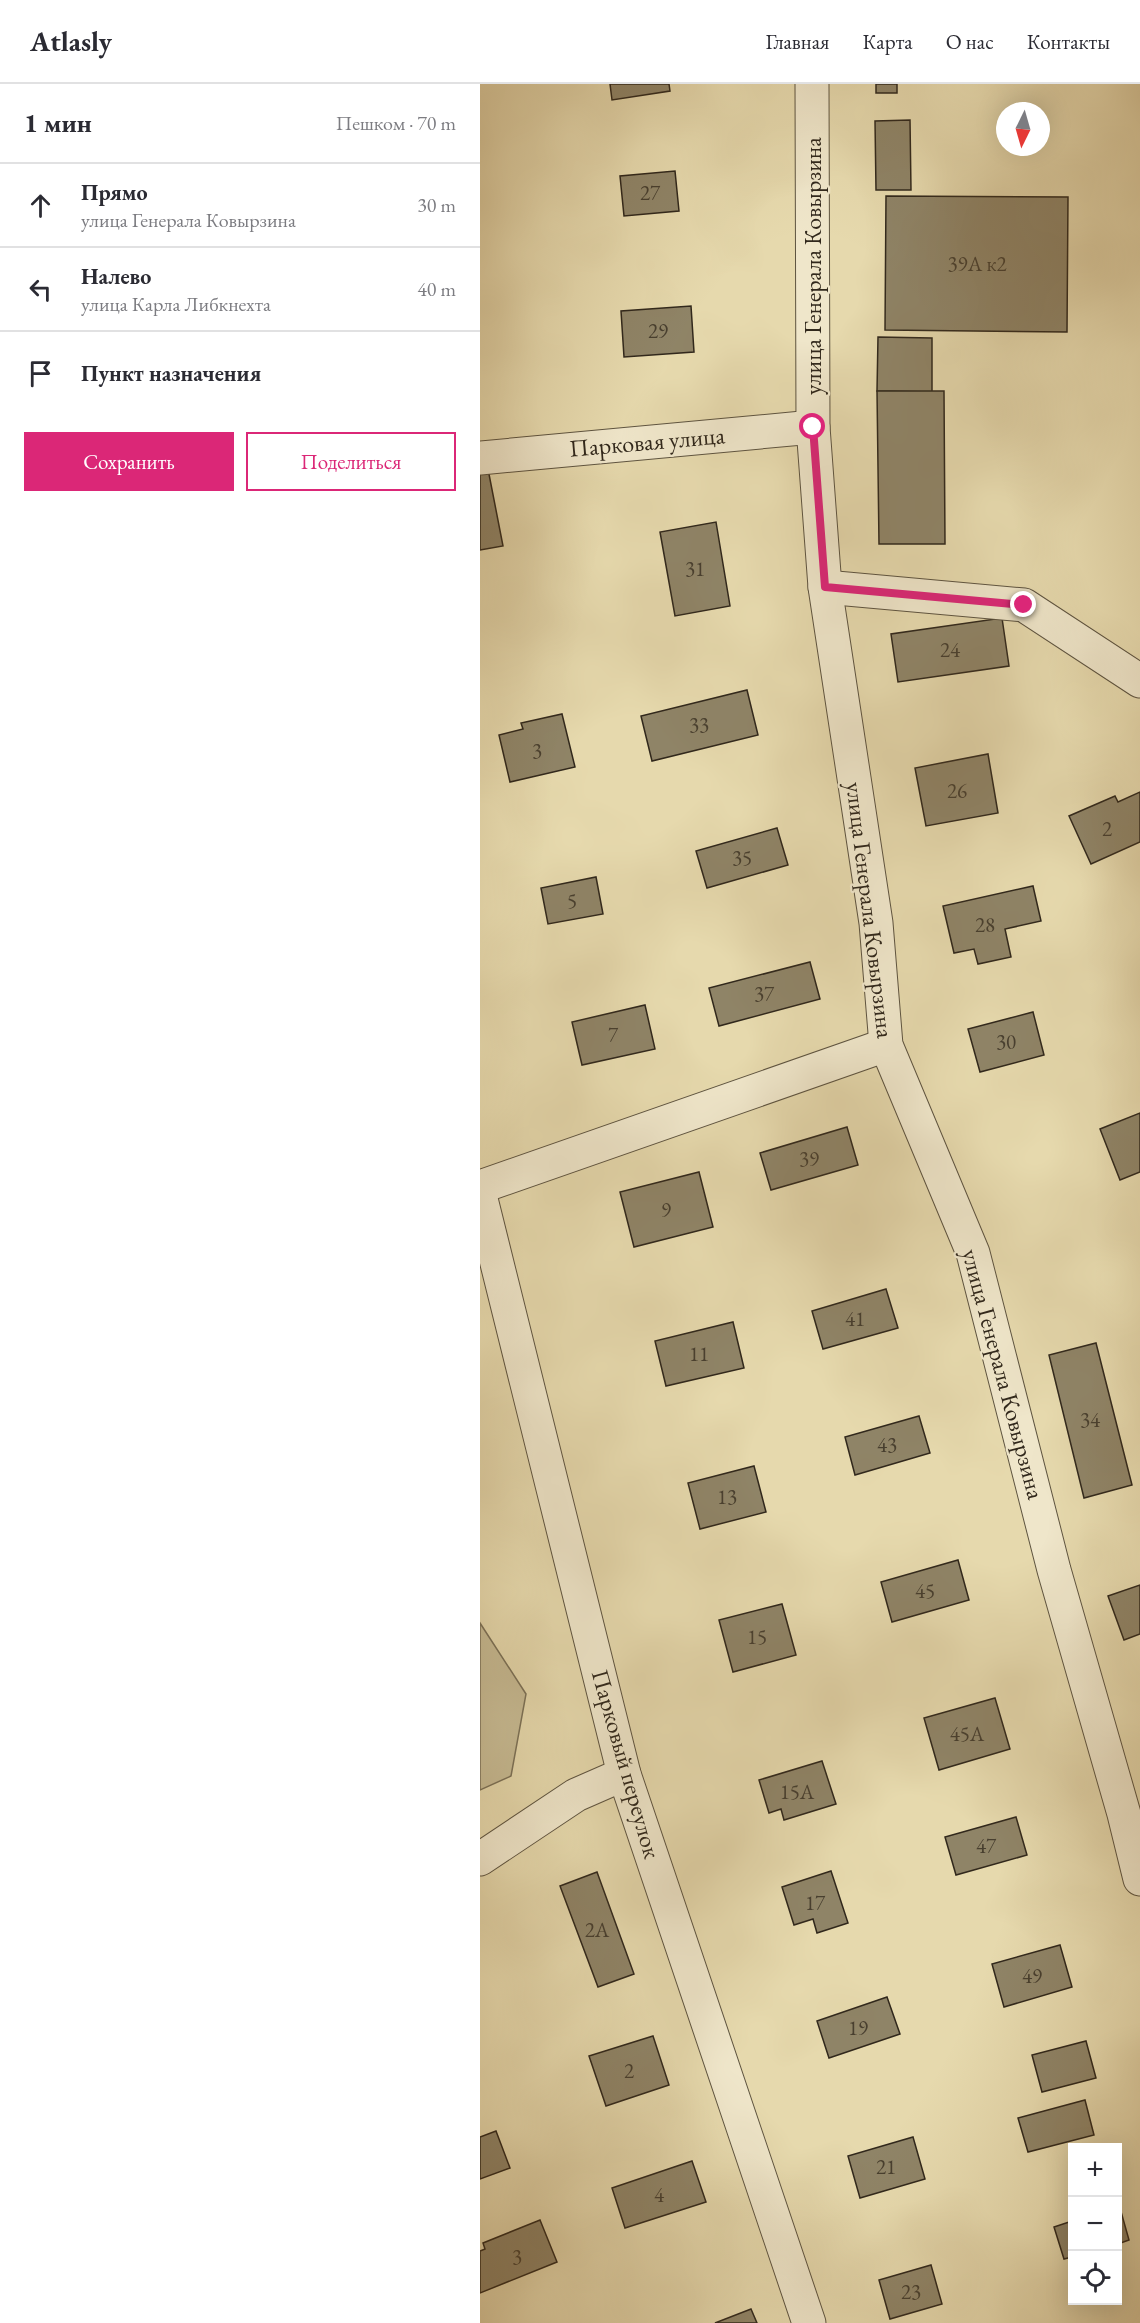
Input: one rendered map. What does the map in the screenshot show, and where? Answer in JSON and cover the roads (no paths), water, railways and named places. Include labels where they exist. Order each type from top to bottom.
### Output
[{"type":"street","name":"улица Генерала Ковырзина","points":[[812,84],[813,427],[825,587],[876,923],[886,1046],[973,1253],[1054,1570],[1124,1814],[1140,1879]]},
{"type":"street","name":"Парковая улица","points":[[480,458],[813,427]]},
{"type":"street","points":[[825,587],[1024,605],[1140,681]]},
{"type":"street","points":[[480,1187],[886,1046]]},
{"type":"street","name":"Парковый переулок","points":[[480,1195],[624,1774],[808,2323]]},
{"type":"street","points":[[480,1859],[576,1795],[624,1774]]}]
